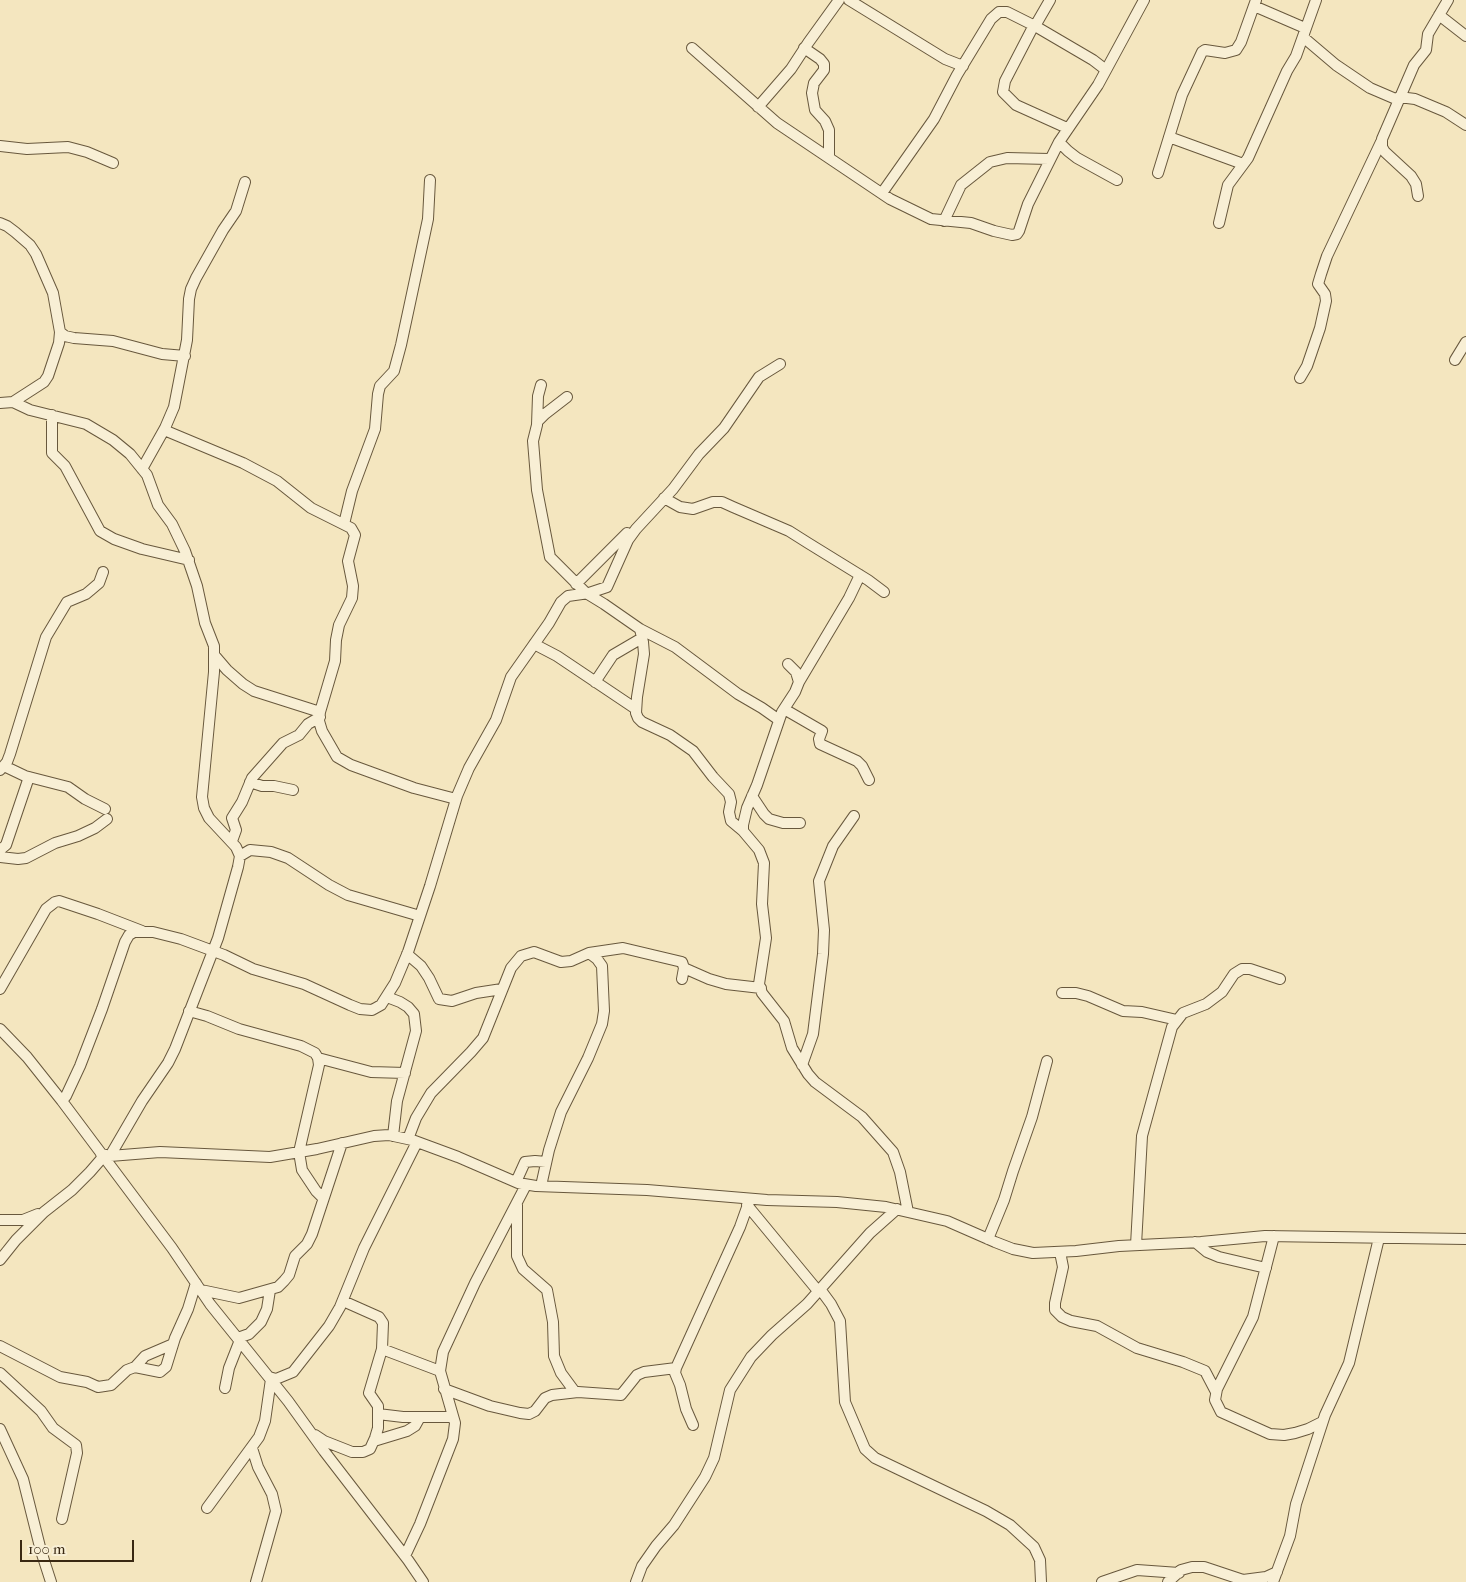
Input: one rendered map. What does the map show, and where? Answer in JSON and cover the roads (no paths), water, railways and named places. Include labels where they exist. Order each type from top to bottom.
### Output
[{"type":"street","points":[[758,107],[791,69],[839,0]]},
{"type":"street","points":[[1050,0],[1034,25],[1005,82],[1003,92],[1016,105],[1067,128]]},
{"type":"street","points":[[692,48],[777,123],[882,193],[931,219],[971,223],[1001,233],[1017,234],[1028,204],[1049,159],[1067,128],[1098,85],[1144,0]]},
{"type":"street","points":[[1219,223],[1228,185],[1251,152],[1287,71],[1296,56],[1316,0]]},
{"type":"street","points":[[1300,378],[1307,366],[1320,328],[1326,301],[1325,294],[1318,284],[1327,256],[1381,142],[1398,98],[1414,65],[1426,50],[1428,34],[1448,0]]},
{"type":"street","points":[[852,1],[945,59],[962,66]]},
{"type":"street","points":[[1158,173],[1182,95],[1202,52],[1205,50],[1225,53],[1236,50],[1241,42],[1254,2],[1304,33],[1336,65],[1370,88],[1398,98],[1415,99],[1446,112],[1466,126]]},
{"type":"street","points":[[882,193],[934,119],[962,66],[991,19],[999,12],[1007,12],[1034,25],[1093,60],[1106,70]]},
{"type":"street","points":[[1439,14],[1466,36]]},
{"type":"street","points":[[804,48],[824,64],[824,70],[814,83],[812,93],[815,110],[825,121],[829,130],[829,158]]},
{"type":"street","points":[[1169,137],[1243,164]]},
{"type":"street","points":[[1059,142],[1068,152],[1117,180]]},
{"type":"street","points":[[1381,142],[1385,152],[1411,176],[1416,184],[1418,196]]},
{"type":"street","points":[[0,146],[27,149],[68,147],[87,152],[113,163]]},
{"type":"street","points":[[944,221],[962,185],[990,162],[1007,158],[1049,159]]},
{"type":"street","points":[[344,524],[352,491],[375,429],[380,386],[394,371],[401,345],[428,219],[430,180]]},
{"type":"street","points":[[142,469],[174,408],[185,356],[188,299],[191,290],[222,230],[236,211],[245,182]]},
{"type":"street","points":[[0,223],[7,226],[30,245],[36,254],[53,293],[60,332],[59,343],[48,376],[44,382],[13,402],[0,403]]},
{"type":"street","points":[[60,332],[65,336],[74,338],[113,341],[162,354],[185,356]]},
{"type":"street","points":[[1456,360],[1466,342]]},
{"type":"street","points":[[62,1101],[80,1066],[125,942],[129,935],[134,932],[153,932],[181,939],[253,969],[304,984],[360,1009],[376,1008],[387,997],[407,954],[456,799],[469,768],[496,720],[511,678],[561,602],[568,596],[586,594],[607,587],[628,540],[673,489],[699,454],[724,428],[759,377],[780,364]]},
{"type":"street","points":[[541,385],[533,441],[537,490],[550,557],[586,594],[604,604],[641,634],[675,647],[738,694],[779,720]]},
{"type":"street","points":[[537,422],[567,398]]},
{"type":"street","points":[[0,1260],[16,1240],[44,1212],[72,1190],[105,1156],[168,1062],[212,951],[234,884],[240,856],[232,841],[209,818],[204,808],[202,797],[215,656],[197,586],[172,524],[158,505],[147,475],[130,454],[113,440],[86,424],[30,410],[13,402]]},
{"type":"street","points":[[52,415],[52,453],[65,466],[100,531],[114,539],[142,549],[188,560]]},
{"type":"street","points":[[164,430],[243,463],[277,480],[311,508],[351,528],[355,535],[348,561],[353,586],[352,598],[339,625],[335,661],[320,714],[322,731],[337,757],[351,766],[414,788],[456,799]]},
{"type":"street","points":[[664,498],[680,507],[693,509],[713,502],[722,502],[789,532],[860,575],[884,592]]},
{"type":"street","points":[[576,584],[615,547],[639,520],[652,512]]},
{"type":"street","points":[[0,857],[26,858],[55,843],[78,836],[94,828],[106,814],[68,787],[2,768],[10,754],[46,637],[67,602],[86,594],[92,589],[99,583],[103,572]]},
{"type":"street","points":[[743,831],[744,820],[752,796],[784,709],[849,598],[860,575]]},
{"type":"street","points":[[595,682],[613,655],[641,634]]},
{"type":"street","points":[[641,634],[644,654],[638,682],[636,709],[638,718],[642,722],[670,734],[693,751],[729,794],[731,821],[743,831],[759,850],[764,863],[762,904],[766,938],[759,978],[762,993],[784,1021],[792,1048],[814,1082],[862,1117],[893,1152],[900,1172],[908,1212]]},
{"type":"street","points":[[534,644],[557,656],[636,709]]},
{"type":"street","points":[[215,656],[227,670],[254,690],[320,714]]},
{"type":"street","points":[[788,664],[796,672],[799,682]]},
{"type":"street","points":[[784,709],[822,731],[819,739],[820,744],[857,761],[862,766],[869,780]]},
{"type":"street","points":[[232,841],[236,830],[232,818],[242,802],[252,778],[283,743],[299,736],[308,724],[320,714]]},
{"type":"street","points":[[0,850],[6,845],[29,777]]},
{"type":"street","points":[[250,782],[262,786],[274,786],[293,790]]},
{"type":"street","points":[[752,796],[764,814],[769,818],[783,823],[800,823]]},
{"type":"street","points":[[802,1065],[813,1034],[822,954],[824,930],[819,881],[834,846],[854,816]]},
{"type":"street","points":[[240,856],[250,850],[271,852],[288,858],[348,895],[420,916]]},
{"type":"street","points":[[0,989],[46,908],[55,902],[98,914],[142,931]]},
{"type":"street","points":[[270,1378],[276,1379],[293,1372],[329,1326],[343,1301],[364,1248],[413,1141],[416,1118],[431,1093],[483,1038],[502,989],[512,968],[521,956],[534,952],[553,959],[571,962],[589,953],[623,948],[678,961],[683,964],[684,968],[682,979]]},
{"type":"street","points":[[541,1186],[560,1112],[588,1058],[602,1024],[604,1011],[602,966],[589,953]]},
{"type":"street","points":[[407,954],[421,966],[439,999],[452,1001],[476,993],[502,989]]},
{"type":"street","points":[[684,968],[726,984],[761,988]]},
{"type":"street","points":[[1136,1245],[1142,1136],[1172,1027],[1183,1013],[1206,1004],[1222,992],[1234,974],[1242,969],[1250,969],[1280,979]]},
{"type":"street","points":[[1062,993],[1076,993],[1088,996],[1123,1011],[1142,1012],[1177,1020]]},
{"type":"street","points":[[387,997],[408,1007],[414,1014],[416,1031],[397,1101],[393,1136]]},
{"type":"street","points":[[189,1011],[301,1046],[315,1053],[319,1065],[300,1152],[302,1170],[312,1186],[323,1198]]},
{"type":"street","points":[[2,1036],[27,1057],[105,1156],[199,1287],[270,1378],[423,1582]]},
{"type":"street","points":[[318,1058],[371,1072],[406,1073]]},
{"type":"street","points":[[988,1239],[1004,1200],[1012,1171],[1032,1117],[1047,1061]]},
{"type":"street","points":[[105,1156],[160,1152],[270,1156],[300,1152],[374,1136],[393,1136],[458,1156],[521,1184],[647,1190],[749,1202],[837,1202],[886,1207],[947,1221],[988,1239],[1033,1253],[1274,1236],[1466,1239]]},
{"type":"street","points":[[199,1287],[239,1298],[278,1287],[289,1275],[295,1256],[312,1234],[342,1143]]},
{"type":"street","points":[[546,1162],[526,1162],[517,1204],[518,1256],[523,1268],[547,1290],[553,1322],[554,1356],[561,1373],[575,1392]]},
{"type":"street","points":[[749,1202],[831,1304],[840,1321],[845,1402],[865,1449],[875,1458],[986,1511],[1010,1526],[1034,1547],[1040,1560],[1041,1582]]},
{"type":"street","points":[[693,1425],[686,1409],[675,1372],[676,1368],[740,1227],[749,1202]]},
{"type":"street","points":[[405,1556],[420,1524],[453,1438],[455,1423],[440,1370],[443,1352],[517,1204]]},
{"type":"street","points":[[636,1582],[642,1566],[674,1525],[705,1478],[714,1458],[730,1390],[738,1375],[756,1352],[819,1290],[870,1232],[897,1210]]},
{"type":"street","points":[[0,1220],[24,1220],[44,1212]]},
{"type":"street","points":[[1274,1236],[1253,1317],[1216,1392],[1215,1400],[1221,1412],[1270,1434],[1284,1435],[1295,1433],[1322,1422]]},
{"type":"street","points":[[1273,1582],[1290,1536],[1296,1504],[1322,1422],[1349,1363],[1379,1238]]},
{"type":"street","points":[[1195,1242],[1207,1252],[1219,1257],[1266,1268]]},
{"type":"street","points":[[1060,1252],[1064,1266],[1055,1310],[1062,1317],[1071,1321],[1097,1326],[1137,1348],[1205,1371],[1216,1392]]},
{"type":"street","points":[[136,1367],[155,1372],[163,1370],[168,1363],[173,1344],[199,1287]]},
{"type":"street","points":[[225,1388],[239,1339],[249,1334],[261,1322],[267,1309],[270,1290]]},
{"type":"street","points":[[310,1432],[324,1441],[352,1452],[363,1452],[370,1449],[374,1441],[378,1406],[369,1393],[382,1349],[383,1323],[379,1318],[343,1301]]},
{"type":"street","points":[[0,1346],[32,1364],[46,1368],[60,1377],[87,1382],[98,1387],[111,1385],[127,1370],[136,1367],[145,1356],[173,1344]]},
{"type":"street","points":[[382,1349],[440,1370]]},
{"type":"street","points":[[444,1389],[490,1406],[530,1414],[535,1411],[545,1398],[552,1395],[575,1392],[621,1395],[637,1374],[676,1368]]},
{"type":"street","points":[[0,1373],[41,1411],[53,1428],[76,1445],[77,1453],[62,1520]]},
{"type":"street","points":[[207,1508],[262,1432],[270,1378]]},
{"type":"street","points":[[378,1414],[453,1417]]},
{"type":"street","points":[[374,1441],[408,1431],[415,1426],[420,1417]]},
{"type":"street","points":[[0,1429],[26,1487],[41,1551],[51,1582]]},
{"type":"street","points":[[252,1448],[258,1467],[272,1494],[276,1511],[256,1582]]},
{"type":"street","points":[[1168,1582],[1179,1572],[1192,1567],[1204,1567],[1243,1580],[1266,1577],[1277,1572]]},
{"type":"street","points":[[1102,1582],[1137,1570],[1179,1572]]}]
